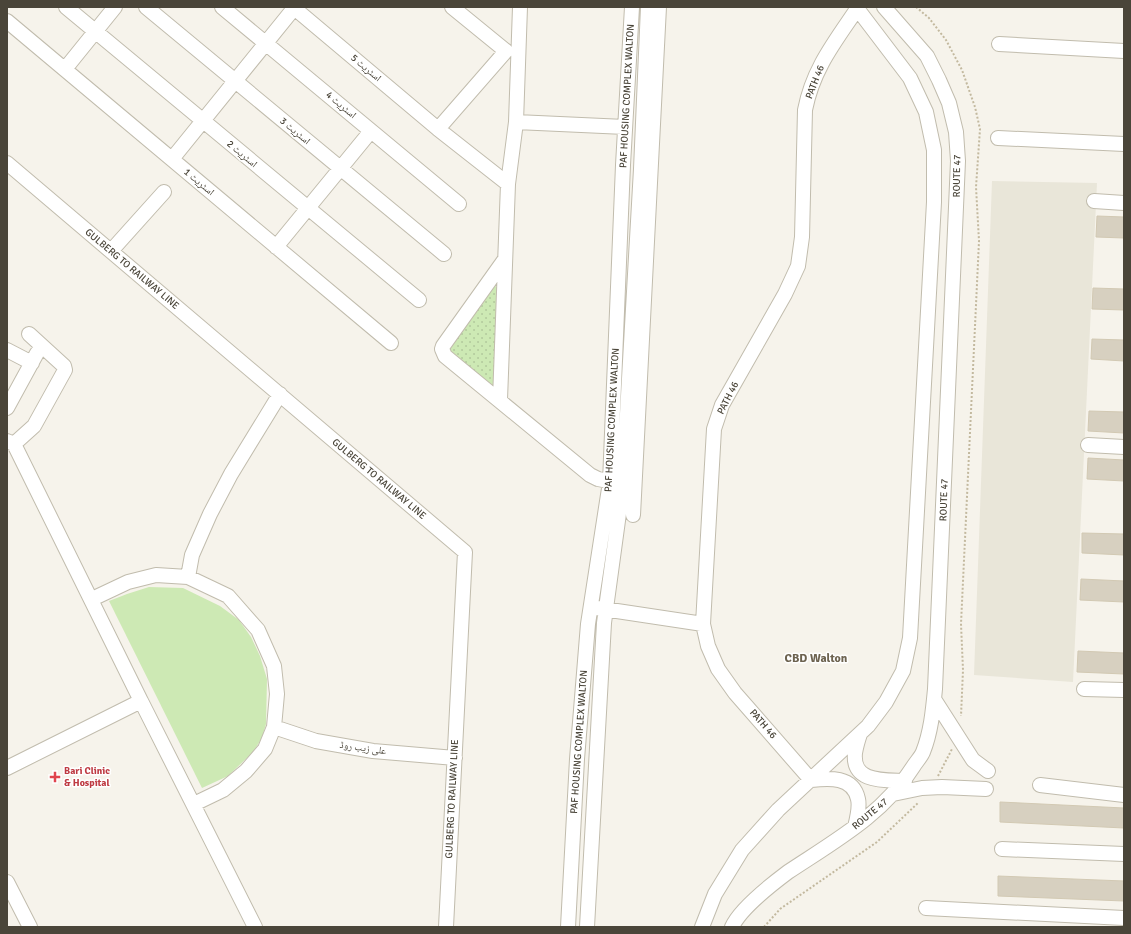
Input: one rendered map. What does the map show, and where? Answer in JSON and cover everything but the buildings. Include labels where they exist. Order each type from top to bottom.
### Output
[{"type":"street","name":"اسٹریٹ 2","points":[[66,7],[418,300]]},
{"type":"street","points":[[65,69],[115,7]]},
{"type":"street","name":"اسٹریٹ 3","points":[[146,7],[444,254]]},
{"type":"street","name":"اسٹریٹ 4","points":[[222,7],[459,204]]},
{"type":"street","points":[[172,159],[266,44],[294,7]]},
{"type":"street","name":"اسٹریٹ 5","points":[[294,7],[438,128],[508,184]]},
{"type":"street","points":[[452,7],[512,52]]},
{"type":"street","points":[[500,400],[508,184],[516,122],[512,52],[520,7]]},
{"type":"street","name":"PAF HOUSING COMPLEX WALTON","points":[[568,927],[577,758],[590,606],[623,484],[625,127],[632,7]]},
{"type":"street","name":"PAF HOUSING COMPLEX WALTON","points":[[587,927],[603,631],[623,484],[648,7]]},
{"type":"street","points":[[633,515],[623,484],[659,7]]},
{"type":"street","name":"ROUTE 47","points":[[732,927],[747,908],[770,885],[855,827],[893,794],[905,781],[923,752],[932,720],[958,161],[956,132],[950,103],[927,56],[884,7]]},
{"type":"street","points":[[702,927],[715,894],[742,850],[778,810],[868,726],[886,702],[903,671],[910,638],[934,202],[934,150],[926,112],[910,78],[857,8]]},
{"type":"street","name":"PATH 46","points":[[811,780],[735,692],[718,669],[708,646],[703,624],[714,429],[722,405],[785,294],[798,266],[802,238],[806,110],[809,92],[817,72],[830,48],[857,8]]},
{"type":"street","name":"اسٹریٹ 1","points":[[7,21],[391,343]]},
{"type":"street","points":[[999,44],[1124,51]]},
{"type":"street","points":[[438,128],[512,52]]},
{"type":"street","points":[[516,122],[625,127]]},
{"type":"street","points":[[276,246],[371,131]]},
{"type":"street","points":[[998,138],[1124,144]]},
{"type":"street","name":"GULBERG TO RAILWAY LINE","points":[[7,163],[465,552],[446,927]]},
{"type":"street","points":[[111,251],[164,192]]},
{"type":"street","points":[[1094,201],[1124,203]]},
{"type":"street","points":[[505,259],[442,349],[445,356],[590,475],[598,479],[623,484]]},
{"type":"street","points":[[29,334],[64,366],[65,370],[34,426],[11,442],[92,599],[141,701],[255,927]]},
{"type":"street","points":[[7,350],[35,358],[7,408]]},
{"type":"street","points":[[188,577],[192,555],[210,514],[280,394]]},
{"type":"street","points":[[1088,445],[1124,447]]},
{"type":"street","points":[[92,599],[128,582],[156,575],[188,577],[228,596],[258,630],[274,666],[277,694],[274,727],[265,749],[246,772],[223,790],[194,804]]},
{"type":"street","points":[[590,606],[606,610],[703,624]]},
{"type":"street","points":[[1084,689],[1124,690]]},
{"type":"street","points":[[934,699],[973,760],[988,771]]},
{"type":"street","points":[[7,768],[141,701]]},
{"type":"street","name":"علی زیب روڈ","points":[[274,727],[316,741],[373,751],[455,758]]},
{"type":"street","points":[[860,734],[855,753],[855,762],[861,773],[869,778],[905,781]]},
{"type":"street","points":[[811,780],[831,778],[843,780],[853,787],[859,799],[855,827]]},
{"type":"street","points":[[1040,785],[1124,795]]},
{"type":"street","points":[[893,794],[926,788],[986,789]]},
{"type":"street","points":[[1002,849],[1124,854]]},
{"type":"street","points":[[7,882],[30,927]]},
{"type":"street","points":[[926,908],[1124,918]]},
{"type":"shaded area","points":[[992,181],[1097,183],[1073,682],[974,675]]},
{"type":"green space","points":[[491,283],[501,290],[496,392],[447,350]]},
{"type":"green space","points":[[149,587],[183,588],[220,606],[239,620],[251,637],[260,656],[267,679],[266,724],[262,738],[253,752],[228,776],[202,788],[109,601]]},
{"type":"place","name":"Bari Clinic & Hospital","points":[[55,777]]},
{"type":"district","name":"CBD Walton","points":[[816,658]]}]
